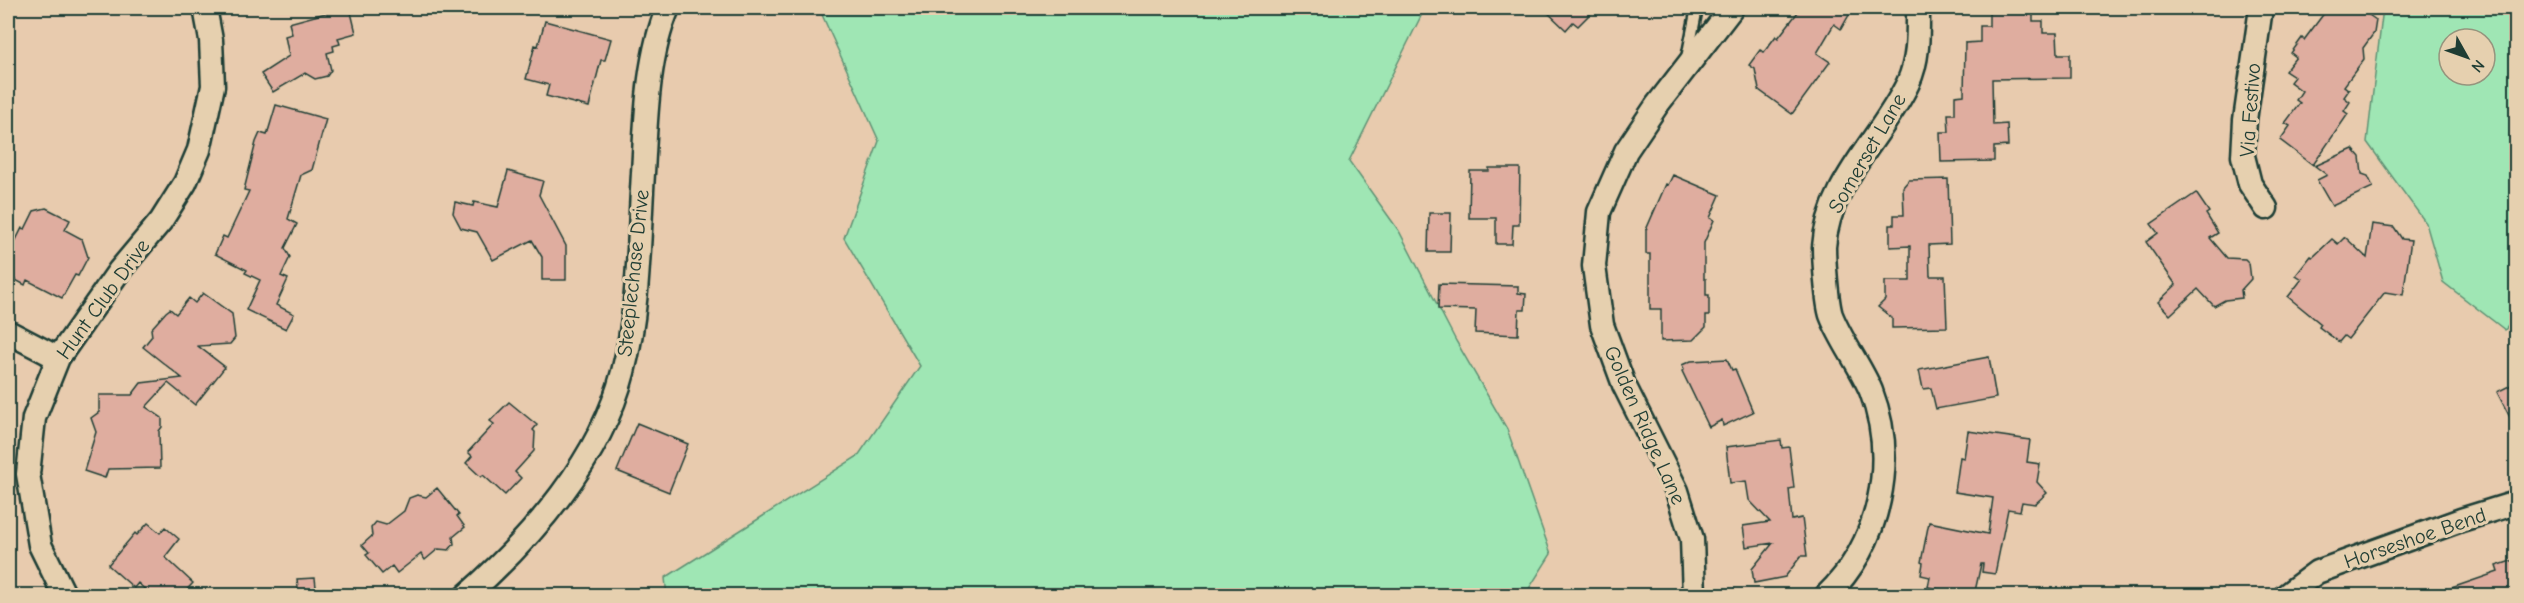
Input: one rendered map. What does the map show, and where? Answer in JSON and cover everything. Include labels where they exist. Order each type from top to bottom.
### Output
[{"type":"street","name":"Hunt Club Drive","points":[[66,596],[40,545],[28,474],[34,418],[58,358],[119,271],[161,221],[185,183],[199,150],[213,86],[210,40],[204,8]]},
{"type":"street","name":"Steeplechase Drive","points":[[466,596],[527,537],[564,490],[601,431],[623,372],[635,298],[648,101],[661,24],[668,8]]},
{"type":"street","name":"Golden Ridge Lane","points":[[1694,596],[1692,539],[1677,491],[1624,385],[1602,325],[1594,266],[1599,212],[1626,151],[1732,8]]},
{"type":"street","name":"Somerset Lane","points":[[1826,596],[1839,583],[1870,533],[1883,484],[1882,431],[1870,391],[1830,313],[1824,248],[1829,218],[1850,174],[1908,83],[1918,49],[1918,8]]},
{"type":"street","name":"Via Festivo","points":[[2261,8],[2245,120],[2243,156],[2250,184],[2266,208]]},
{"type":"street","points":[[8,332],[58,358]]},
{"type":"street","name":"Horseshoe Bend","points":[[2285,596],[2317,572],[2461,520],[2517,503]]},
{"type":"lane","points":[[1686,68],[1697,8]]},
{"type":"green space","points":[[819,8],[1425,8],[1349,161],[1399,231],[1456,341],[1507,429],[1551,554],[1525,595],[667,596],[665,578],[858,456],[920,366],[844,238],[879,141]]},
{"type":"green space","points":[[2383,8],[2516,8],[2516,316],[2505,330],[2443,282],[2426,223],[2367,142]]},
{"type":"building","points":[[350,8],[356,33],[338,38],[340,44],[333,46],[334,51],[327,53],[331,70],[327,76],[315,79],[305,73],[273,92],[261,74],[289,56],[285,36],[292,34],[289,23]]},
{"type":"building","points":[[1543,8],[1596,8],[1578,26],[1573,22],[1566,30]]},
{"type":"building","points":[[1801,8],[1853,8],[1841,29],[1834,24],[1817,53],[1830,62],[1792,114],[1759,90],[1755,69],[1749,65],[1760,50],[1764,52],[1776,36],[1778,38]]},
{"type":"building","points":[[2328,8],[2359,8],[2376,20],[2374,33],[2363,48],[2364,59],[2344,86],[2349,90],[2344,97],[2350,102],[2344,111],[2348,114],[2313,165],[2280,140],[2290,126],[2285,123],[2300,103],[2296,100],[2302,91],[2290,82],[2294,77],[2285,71],[2296,57],[2291,53]]},
{"type":"building","points":[[2033,10],[2033,21],[2043,21],[2043,33],[2057,33],[2058,54],[2070,54],[2070,78],[1992,79],[1993,125],[2007,124],[2008,146],[1994,147],[1994,161],[1941,162],[1940,132],[1949,132],[1948,114],[1955,114],[1955,96],[1964,95],[1965,43],[1980,42],[1980,26],[1989,26],[1989,11]]},
{"type":"building","points":[[545,21],[611,39],[605,60],[601,60],[589,107],[546,96],[549,85],[526,79],[535,45],[538,46]]},
{"type":"building","points":[[276,105],[326,119],[312,170],[301,175],[288,219],[297,224],[285,248],[290,257],[281,276],[288,279],[276,305],[294,314],[286,329],[246,310],[260,280],[245,273],[247,270],[215,254],[223,236],[227,238],[249,191],[244,190],[256,142],[260,133],[267,135]]},
{"type":"building","points":[[2353,149],[2360,157],[2362,174],[2368,176],[2373,187],[2332,206],[2317,180],[2327,175],[2315,166]]},
{"type":"building","points":[[1489,168],[1520,168],[1519,225],[1513,225],[1512,244],[1496,244],[1496,218],[1469,218],[1470,171],[1489,171]]},
{"type":"building","points":[[508,171],[543,181],[539,195],[566,246],[566,280],[542,280],[542,257],[532,240],[493,260],[477,232],[461,228],[453,213],[455,202],[473,206],[474,202],[498,207]]},
{"type":"building","points":[[1673,175],[1720,195],[1710,218],[1714,220],[1704,243],[1704,279],[1706,279],[1706,295],[1709,295],[1709,316],[1706,316],[1706,327],[1693,340],[1661,341],[1661,309],[1650,309],[1650,254],[1646,254],[1646,230],[1666,184],[1668,185]]},
{"type":"building","points":[[1948,179],[1950,244],[1929,245],[1930,276],[1945,276],[1947,327],[1892,328],[1892,318],[1878,307],[1885,300],[1885,281],[1910,281],[1910,246],[1890,247],[1890,225],[1894,225],[1894,215],[1904,215],[1903,187],[1909,180]]},
{"type":"building","points":[[2196,193],[2209,212],[2206,214],[2218,233],[2210,238],[2227,258],[2245,259],[2249,263],[2251,279],[2241,290],[2242,298],[2225,300],[2214,306],[2198,289],[2170,315],[2158,302],[2176,285],[2146,242],[2158,233],[2151,224]]},
{"type":"building","points":[[46,208],[70,220],[65,230],[82,239],[88,257],[62,298],[27,280],[25,285],[8,276],[8,256],[22,228],[25,229],[34,211]]},
{"type":"building","points":[[1429,213],[1451,213],[1450,252],[1428,252]]},
{"type":"building","points":[[2372,224],[2394,227],[2402,239],[2411,240],[2403,295],[2385,292],[2348,339],[2344,336],[2339,342],[2319,327],[2321,324],[2288,297],[2302,279],[2296,275],[2311,256],[2313,257],[2332,239],[2338,244],[2345,237],[2367,258]]},
{"type":"building","points":[[1439,284],[1518,286],[1518,293],[1526,294],[1525,310],[1519,310],[1518,335],[1475,333],[1476,310],[1438,309]]},
{"type":"building","points":[[203,293],[232,314],[235,338],[230,344],[198,346],[225,367],[195,405],[168,383],[146,407],[162,418],[162,427],[159,431],[160,468],[108,469],[105,478],[84,471],[96,432],[91,418],[99,412],[99,395],[132,395],[141,383],[182,378],[143,347],[152,336],[151,329],[166,312],[170,309],[176,314],[189,298],[195,303]]},
{"type":"building","points":[[1989,357],[1996,398],[1936,409],[1931,388],[1923,389],[1919,370]]},
{"type":"building","points":[[1727,359],[1732,370],[1735,369],[1753,412],[1723,426],[1722,420],[1709,427],[1682,371],[1684,370],[1682,365],[1691,361]]},
{"type":"building","points":[[2517,382],[2517,431],[2497,392]]},
{"type":"building","points":[[509,402],[537,425],[533,430],[535,432],[534,451],[515,472],[521,478],[505,495],[466,463],[472,456],[468,452],[494,424],[490,421]]},
{"type":"building","points":[[637,423],[688,444],[669,492],[617,471]]},
{"type":"building","points":[[1968,431],[2030,440],[2027,462],[2040,464],[2037,482],[2047,493],[2035,504],[2022,502],[2020,511],[2008,509],[1995,574],[1982,572],[1983,564],[1981,564],[1974,596],[1953,596],[1954,592],[1928,587],[1930,577],[1921,575],[1923,563],[1921,562],[1929,522],[1988,534],[1993,498],[1955,492],[1960,457],[1964,458]]},
{"type":"building","points":[[1781,440],[1782,448],[1789,447],[1794,488],[1789,489],[1792,520],[1802,518],[1807,556],[1801,556],[1785,577],[1754,583],[1752,569],[1773,543],[1746,547],[1743,526],[1770,522],[1749,500],[1746,481],[1730,483],[1726,447]]},
{"type":"building","points":[[437,488],[459,515],[457,516],[465,527],[453,537],[454,544],[449,550],[438,549],[425,560],[421,554],[397,573],[392,566],[382,574],[366,555],[369,553],[362,545],[372,536],[371,528],[376,522],[386,525],[404,511],[409,498],[417,495],[426,497]]},
{"type":"building","points":[[148,523],[160,533],[165,527],[179,539],[165,557],[193,583],[181,596],[152,596],[138,583],[134,588],[108,565],[135,533],[137,535]]},
{"type":"building","points":[[2517,559],[2517,596],[2438,596],[2437,593],[2498,572],[2496,566]]},
{"type":"building","points":[[315,578],[317,596],[299,596],[297,579]]}]
